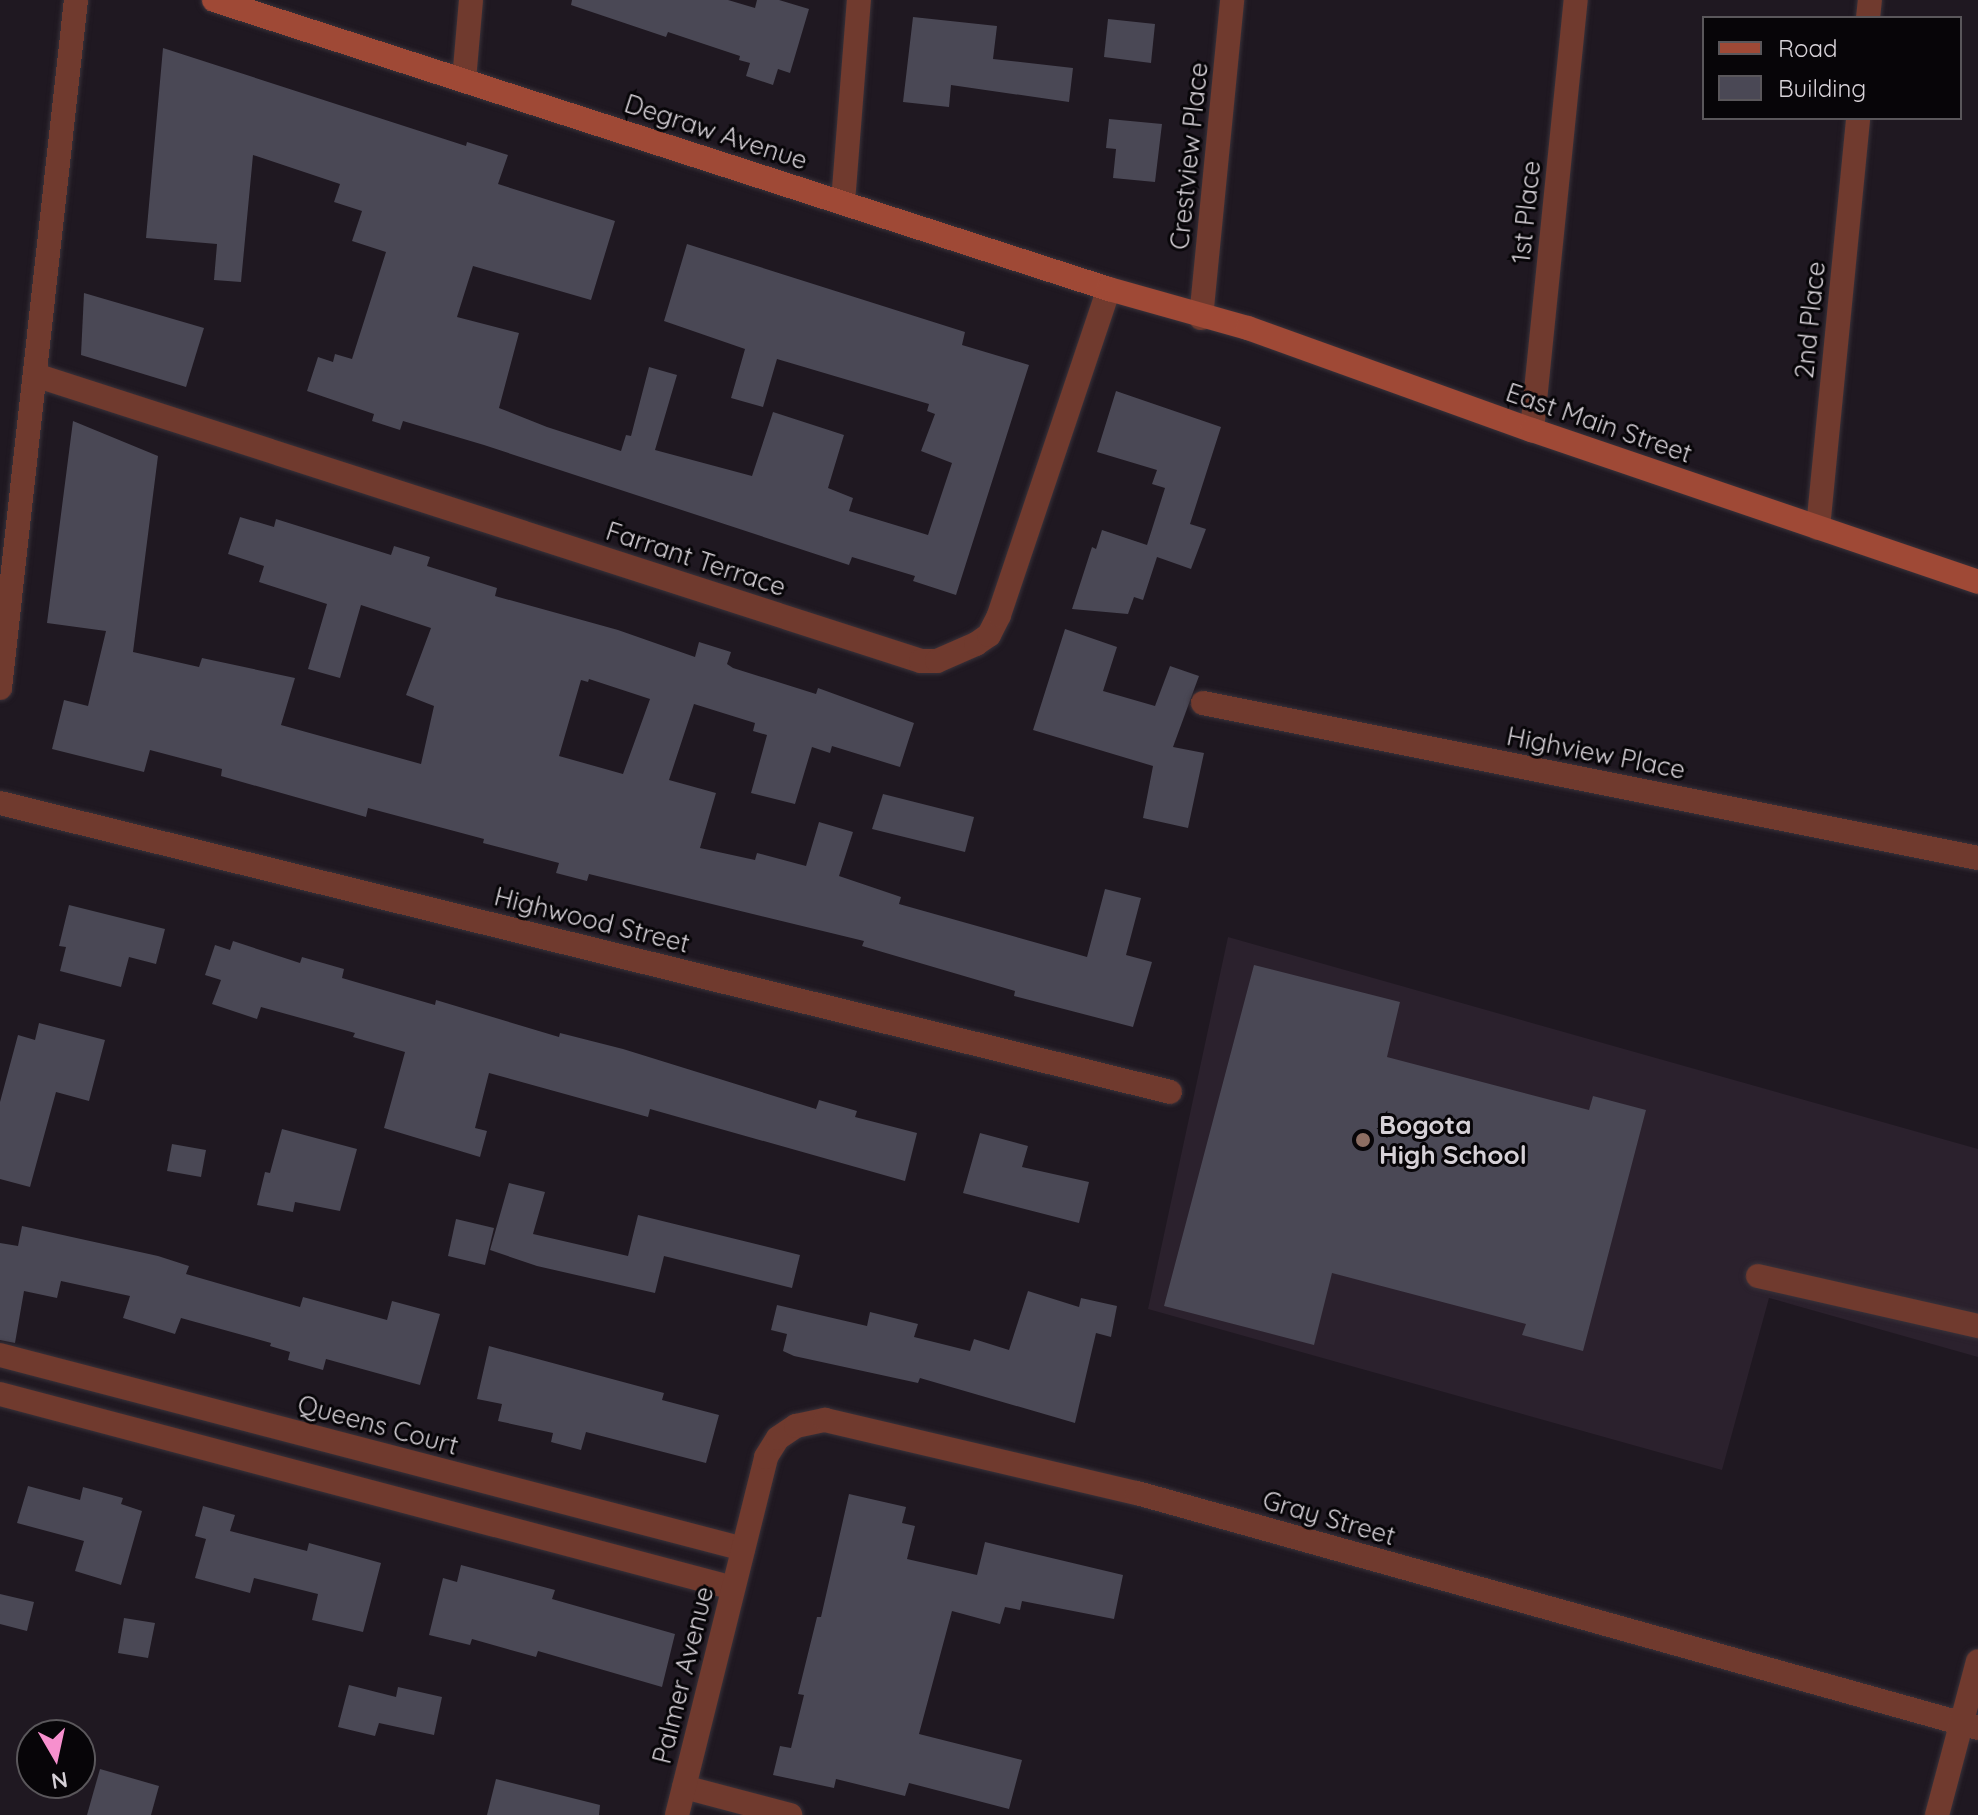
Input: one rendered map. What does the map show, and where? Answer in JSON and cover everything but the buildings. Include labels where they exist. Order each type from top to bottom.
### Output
[{"type":"main road","name":"Degraw Avenue","points":[[214,0],[1201,318]]},
{"type":"main road","name":"East Main Street","points":[[1201,318],[1248,328],[1532,430],[1978,582]]},
{"type":"street","points":[[0,688],[76,0]]},
{"type":"street","points":[[464,80],[471,0]]},
{"type":"street","points":[[843,202],[859,0]]},
{"type":"street","name":"Crestview Place","points":[[1201,318],[1232,0]]},
{"type":"street","name":"1st Place","points":[[1532,430],[1576,0]]},
{"type":"street","name":"2nd Place","points":[[1818,528],[1858,120]]},
{"type":"street","name":"Farrant Terrace","points":[[35,375],[921,661],[937,661],[989,635],[999,615],[1109,289]]},
{"type":"street","name":"Highview Place","points":[[1203,703],[1978,858]]},
{"type":"street","name":"Highwood Street","points":[[0,803],[1170,1092]]},
{"type":"street","points":[[1758,1276],[1978,1326]]},
{"type":"street","name":"Queens Court","points":[[0,1355],[743,1549]]},
{"type":"street","points":[[0,1394],[733,1588]]},
{"type":"street","name":"Gray Street","points":[[743,1549],[766,1457],[778,1438],[796,1426],[825,1420],[1137,1493],[1970,1726]]},
{"type":"street","name":"Palmer Avenue","points":[[677,1815],[743,1549]]},
{"type":"street","points":[[1937,1815],[1970,1726],[1978,1661]]},
{"type":"street","points":[[684,1787],[790,1815]]},
{"type":"shaded area","points":[[1228,937],[1978,1149],[1978,1357],[1769,1298],[1722,1470],[1148,1309]]},
{"type":"place","name":"Bogota High School","points":[[1363,1140]]}]
